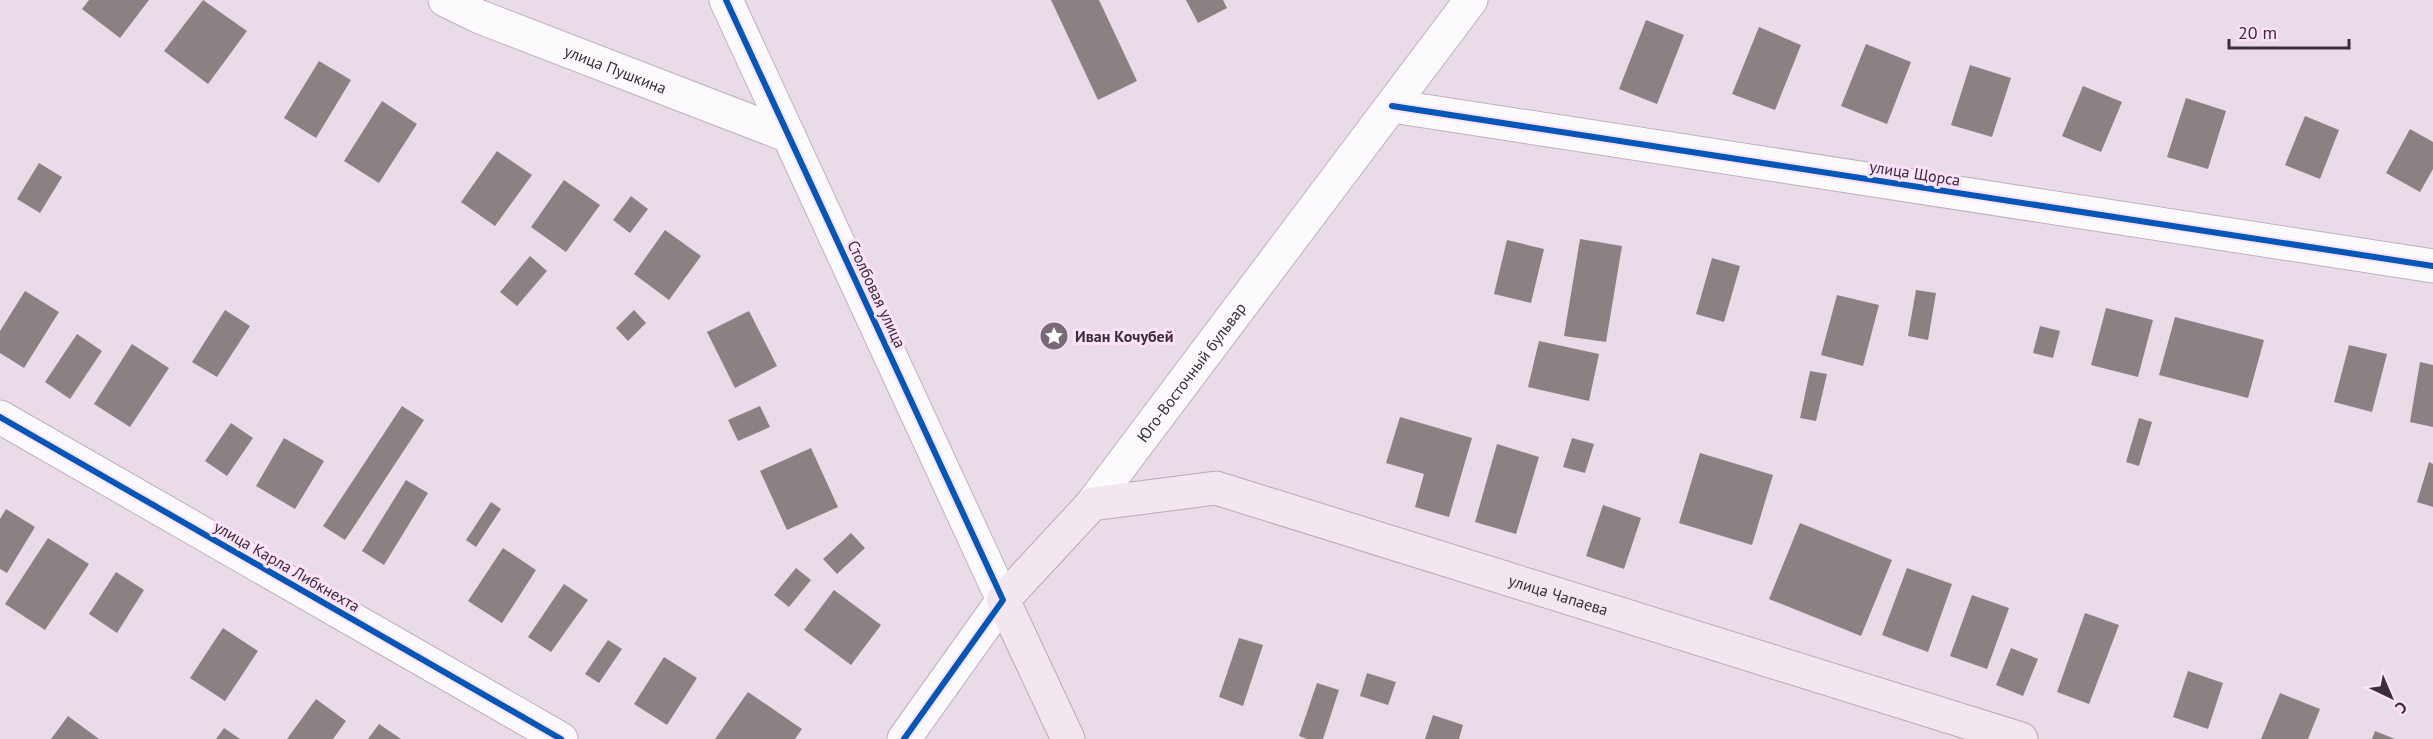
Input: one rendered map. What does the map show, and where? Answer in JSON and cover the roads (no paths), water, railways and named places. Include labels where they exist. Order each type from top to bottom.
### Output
[{"type":"main road","name":"улица Чапаева","points":[[1092,504],[1216,488],[2021,739]]},
{"type":"main road","name":"Юго-Восточный бульвар","points":[[1004,600],[1092,504]]},
{"type":"main road","name":"Столбовая улица","points":[[1004,600],[1068,739]]},
{"type":"street","name":"улица Пушкина","points":[[445,0],[491,22],[789,136]]},
{"type":"street","name":"Столбовая улица","points":[[726,0],[1004,600]]},
{"type":"street","name":"Юго-Восточный бульвар","points":[[1092,504],[1471,0]]},
{"type":"street","name":"улица Щорса","points":[[1392,106],[2433,266]]},
{"type":"street","name":"улица Карла Либкнехта","points":[[0,417],[561,739]]},
{"type":"street","name":"Юго-Восточный бульвар","points":[[904,739],[1004,600]]},
{"type":"place","name":"Иван Кочубей","points":[[1054,336]]}]
